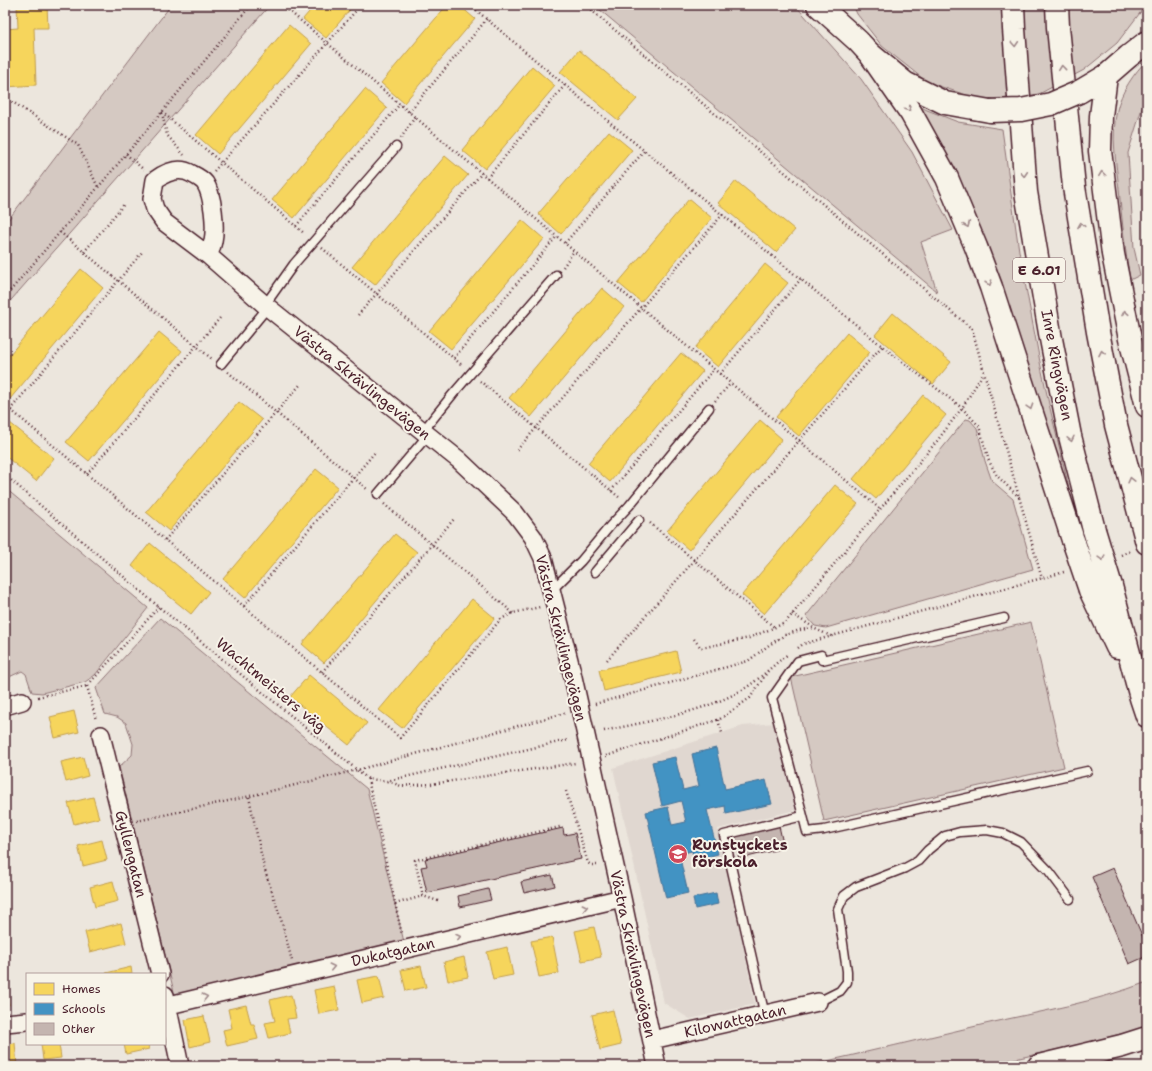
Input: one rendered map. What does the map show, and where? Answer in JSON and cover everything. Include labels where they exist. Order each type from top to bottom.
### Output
[{"type":"main road","points":[[818,5],[905,83],[946,103],[990,111],[1021,110],[1051,104],[1079,92],[1106,76],[1147,42]]},
{"type":"main road","points":[[839,5],[864,47],[910,113],[947,178],[976,247],[993,294],[1073,540],[1101,588]]},
{"type":"main road","name":"Inre Ringvägen","points":[[1013,5],[1026,192],[1051,339],[1070,436],[1094,530],[1101,588],[1144,707]]},
{"type":"main road","name":"E 6.01","points":[[1058,5],[1058,27],[1074,186],[1094,309],[1116,425],[1147,543]]},
{"type":"main road","points":[[1129,56],[1147,32]]},
{"type":"main road","points":[[1106,76],[1101,116],[1100,151],[1113,254],[1130,339],[1147,406]]},
{"type":"main road","points":[[1039,1066],[1122,1046],[1147,1038]]},
{"type":"street","points":[[155,180],[165,173],[176,170],[186,170],[204,182],[211,202],[214,220],[213,240],[209,256]]},
{"type":"street","name":"Västra Skrävlingevägen","points":[[155,180],[152,199],[155,209],[164,222],[209,256],[266,306],[459,460],[515,513],[533,537],[543,558],[571,668],[622,898],[657,1066]]},
{"type":"street","points":[[5,706],[22,701]]},
{"type":"street","name":"Gyllengatan","points":[[101,735],[160,973]]},
{"type":"street","name":"Dukatgatan","points":[[166,1002],[296,975],[622,898]]},
{"type":"street","points":[[166,1002],[180,1066]]},
{"type":"street","name":"Kilowattgatan","points":[[652,1040],[818,1002]]},
{"type":"street","points":[[5,1023],[26,1021]]},
{"type":"lane","points":[[223,367],[294,264],[396,146]]},
{"type":"lane","points":[[375,494],[425,433],[453,394],[556,275]]},
{"type":"lane","points":[[553,597],[581,561],[629,506],[709,408]]},
{"type":"lane","points":[[595,572],[639,520]]},
{"type":"lane","points":[[1004,618],[822,660],[821,654],[798,660],[772,698],[807,832],[824,830],[1087,771]]},
{"type":"lane","points":[[771,1013],[763,1007],[724,835],[803,816]]},
{"type":"lane","points":[[818,1002],[840,991],[847,982],[847,971],[838,909],[844,896],[856,887],[918,862],[928,850],[945,836],[960,832],[987,830],[1003,833],[1021,842],[1049,871],[1070,899]]},
{"type":"path","points":[[5,297],[251,5]]},
{"type":"path","points":[[282,5],[880,509]]},
{"type":"path","points":[[204,182],[361,5]]},
{"type":"path","points":[[470,5],[882,346],[962,408],[979,426],[989,461],[997,476],[1020,498]]},
{"type":"path","points":[[585,5],[972,329],[1042,579]]},
{"type":"path","points":[[409,112],[487,19]]},
{"type":"path","points":[[487,178],[565,85]]},
{"type":"path","points":[[5,97],[78,145],[98,187]]},
{"type":"path","points":[[296,226],[400,104]]},
{"type":"path","points":[[162,112],[167,135],[185,156]]},
{"type":"path","points":[[396,146],[415,117]]},
{"type":"path","points":[[565,243],[644,150]]},
{"type":"path","points":[[126,154],[155,180]]},
{"type":"path","points":[[358,315],[482,173]]},
{"type":"path","points":[[84,252],[125,203]]},
{"type":"path","points":[[517,450],[723,214]]},
{"type":"path","points":[[60,232],[213,360]]},
{"type":"path","points":[[454,358],[557,236]]},
{"type":"path","points":[[10,410],[143,251]]},
{"type":"path","points":[[556,275],[574,251]]},
{"type":"path","points":[[720,374],[801,279]]},
{"type":"path","points":[[87,474],[220,318]]},
{"type":"path","points":[[607,660],[882,346]]},
{"type":"path","points":[[223,367],[353,478],[375,494]]},
{"type":"path","points":[[611,490],[714,369]]},
{"type":"path","points":[[694,639],[701,648],[750,638],[785,623],[937,441],[962,408],[984,372]]},
{"type":"path","points":[[709,408],[731,383]]},
{"type":"path","points":[[165,540],[300,385]]},
{"type":"path","points":[[5,405],[400,738],[501,619],[553,597]]},
{"type":"path","points":[[244,606],[376,451]]},
{"type":"path","name":"Wachtmeisters väg","points":[[5,475],[159,607],[368,779]]},
{"type":"path","points":[[384,503],[514,613]]},
{"type":"path","points":[[322,672],[454,519]]},
{"type":"path","points":[[22,701],[86,686],[159,607]]},
{"type":"path","points":[[792,614],[813,628],[832,636]]},
{"type":"path","points":[[592,705],[748,661],[785,635],[800,630],[813,628]]},
{"type":"path","points":[[604,757],[718,720],[750,698],[770,669]]},
{"type":"path","points":[[86,686],[101,735]]},
{"type":"path","points":[[123,824],[249,797],[357,770],[567,712]]},
{"type":"path","points":[[718,720],[722,733]]},
{"type":"path","points":[[387,781],[568,740]]},
{"type":"path","points":[[405,949],[368,779],[387,781],[401,786],[431,784],[578,763]]},
{"type":"path","points":[[566,791],[588,863],[591,865],[597,865]]},
{"type":"path","points":[[249,797],[264,868],[281,918],[296,975]]},
{"type":"path","points":[[423,896],[415,860],[560,827]]},
{"type":"path","points":[[395,904],[423,896],[438,901]]},
{"type":"shaded area","points":[[171,5],[270,5],[5,307],[5,224]]},
{"type":"shaded area","points":[[594,5],[795,5],[861,79],[912,152],[953,230],[921,242],[937,292]]},
{"type":"shaded area","points":[[853,5],[1146,5],[1117,43],[1084,70],[1039,94],[1011,98],[978,99],[927,82],[882,46],[857,14]]},
{"type":"shaded area","points":[[1147,60],[1147,92],[1128,153],[1134,248],[1140,275],[1130,280],[1115,159],[1114,129],[1117,110],[1122,96],[1137,71]]},
{"type":"shaded area","points":[[915,104],[958,122],[1002,129],[1019,251],[1040,362],[1091,580]]},
{"type":"shaded area","points":[[966,419],[970,420],[977,428],[985,461],[992,481],[1013,499],[1033,569],[826,628],[815,626],[806,616]]},
{"type":"shaded area","points":[[5,488],[148,608],[95,675],[85,682],[42,693],[32,692],[26,674],[22,671],[5,679]]},
{"type":"shaded area","points":[[160,618],[367,789],[404,942],[175,996],[119,767],[132,755],[133,744],[126,723],[117,717],[105,714],[96,688]]},
{"type":"shaded area","points":[[1031,622],[1064,767],[824,821],[791,677]]},
{"type":"shaded area","name":"Runstyckets förskola","points":[[774,723],[795,810],[718,829],[730,879],[755,1004],[690,1019],[664,1003],[613,768],[743,726]]},
{"type":"shaded area","points":[[1147,982],[1147,1027],[1086,1043],[984,1066],[804,1066],[1067,1006],[1128,989]]},
{"type":"building: Homes","points":[[17,5],[47,5],[48,28],[34,28],[36,85],[6,87],[5,29],[18,28]]},
{"type":"building: Homes","points":[[315,5],[354,5],[326,38],[303,19]]},
{"type":"building: Homes","points":[[447,5],[459,5],[475,19],[404,103],[381,83]]},
{"type":"building: Homes","points":[[289,25],[311,44],[218,154],[196,135]]},
{"type":"building: Homes","points":[[579,50],[637,99],[618,120],[560,72]]},
{"type":"building: Homes","points":[[532,66],[555,86],[485,169],[462,150]]},
{"type":"building: Homes","points":[[365,89],[387,108],[294,218],[272,200]]},
{"type":"building: Homes","points":[[609,131],[632,150],[561,234],[538,214]]},
{"type":"building: Homes","points":[[445,156],[468,175],[375,285],[352,267]]},
{"type":"building: Homes","points":[[736,181],[795,230],[776,252],[718,203]]},
{"type":"building: Homes","points":[[689,199],[712,218],[641,302],[618,283]]},
{"type":"building: Homes","points":[[522,220],[544,239],[451,349],[429,331]]},
{"type":"building: Homes","points":[[765,264],[788,283],[718,367],[695,348]]},
{"type":"building: Homes","points":[[81,269],[103,288],[10,399],[5,394],[5,360]]},
{"type":"building: Homes","points":[[602,288],[624,307],[531,417],[509,398]]},
{"type":"building: Homes","points":[[893,313],[951,362],[933,384],[875,335]]},
{"type":"building: Homes","points":[[159,332],[182,351],[89,461],[66,442]]},
{"type":"building: Homes","points":[[847,333],[870,352],[799,436],[776,417]]},
{"type":"building: Homes","points":[[681,353],[703,371],[610,482],[588,463]]},
{"type":"building: Homes","points":[[923,395],[946,415],[876,499],[853,479]]},
{"type":"building: Homes","points":[[239,402],[262,420],[169,531],[146,512]]},
{"type":"building: Homes","points":[[5,419],[54,458],[36,481],[5,456]]},
{"type":"building: Homes","points":[[760,420],[782,439],[689,550],[667,531]]},
{"type":"building: Homes","points":[[316,469],[338,487],[245,598],[223,579]]},
{"type":"building: Homes","points":[[835,485],[858,504],[764,614],[742,595]]},
{"type":"building: Homes","points":[[395,534],[417,552],[324,663],[302,644]]},
{"type":"building: Homes","points":[[150,543],[209,592],[191,614],[132,566]]},
{"type":"building: Homes","points":[[472,599],[495,618],[402,728],[379,710]]},
{"type":"building: Homes","points":[[676,651],[681,672],[604,691],[599,670]]},
{"type":"building: Homes","points":[[309,675],[367,723],[349,745],[290,697]]},
{"type":"building: Homes","points":[[74,711],[79,732],[55,738],[50,717]]},
{"type":"building: Homes","points":[[83,757],[88,776],[66,782],[61,762]]},
{"type":"building: Homes","points":[[93,797],[99,818],[74,824],[68,803]]},
{"type":"building: Homes","points":[[102,840],[107,860],[83,866],[78,846]]},
{"type":"building: Homes","points":[[113,881],[118,901],[95,907],[90,887]]},
{"type":"building: Homes","points":[[121,923],[126,943],[90,952],[85,932]]},
{"type":"building: Homes","points":[[594,927],[601,957],[582,961],[575,931]]},
{"type":"building: Homes","points":[[552,937],[559,973],[539,977],[531,941]]},
{"type":"building: Homes","points":[[507,947],[513,975],[493,979],[487,952]]},
{"type":"building: Homes","points":[[464,957],[468,977],[448,981],[444,962]]},
{"type":"building: Homes","points":[[421,966],[426,987],[406,991],[401,970]]},
{"type":"building: Homes","points":[[131,967],[132,973],[106,973]]},
{"type":"building: Homes","points":[[379,976],[384,998],[362,1003],[357,980]]},
{"type":"building: Homes","points":[[6,984],[9,1005],[5,1005]]},
{"type":"building: Homes","points":[[334,986],[339,1010],[319,1014],[314,990]]},
{"type":"building: Homes","points":[[291,995],[296,1018],[287,1019],[290,1033],[269,1038],[265,1023],[275,1021],[270,1000]]},
{"type":"building: Homes","points":[[246,1005],[251,1024],[254,1024],[258,1039],[227,1046],[223,1030],[232,1028],[228,1009]]},
{"type":"building: Homes","points":[[613,1010],[621,1045],[600,1050],[592,1015]]},
{"type":"building: Homes","points":[[204,1016],[210,1042],[190,1047],[185,1020]]},
{"type":"building: Homes","points":[[15,1043],[17,1066],[5,1066],[5,1044]]},
{"type":"building: Homes","points":[[41,1045],[59,1045],[61,1058],[43,1060]]},
{"type":"building: Homes","points":[[124,1045],[148,1045],[149,1049],[126,1054]]},
{"type":"building: Schools","points":[[716,748],[725,789],[766,780],[772,804],[726,814],[725,806],[707,810],[718,854],[694,860],[692,851],[679,854],[688,893],[666,898],[646,812],[668,807],[672,825],[686,822],[681,801],[662,806],[652,762],[675,757],[683,790],[699,786],[692,754]]},
{"type":"building: Schools","points":[[716,893],[718,904],[695,909],[693,898]]},
{"type":"building: Other","points":[[779,826],[784,848],[739,859],[734,836]]},
{"type":"building: Other","points":[[563,828],[564,835],[575,833],[581,859],[427,893],[421,867],[427,866],[425,859]]},
{"type":"building: Other","points":[[1113,868],[1147,947],[1147,956],[1129,964],[1092,877]]},
{"type":"building: Other","points":[[552,875],[555,886],[524,893],[521,882]]},
{"type":"building: Other","points":[[488,889],[491,900],[460,907],[458,896]]},
{"type":"place","name":"Runstyckets förskola","points":[[678,854]]}]
